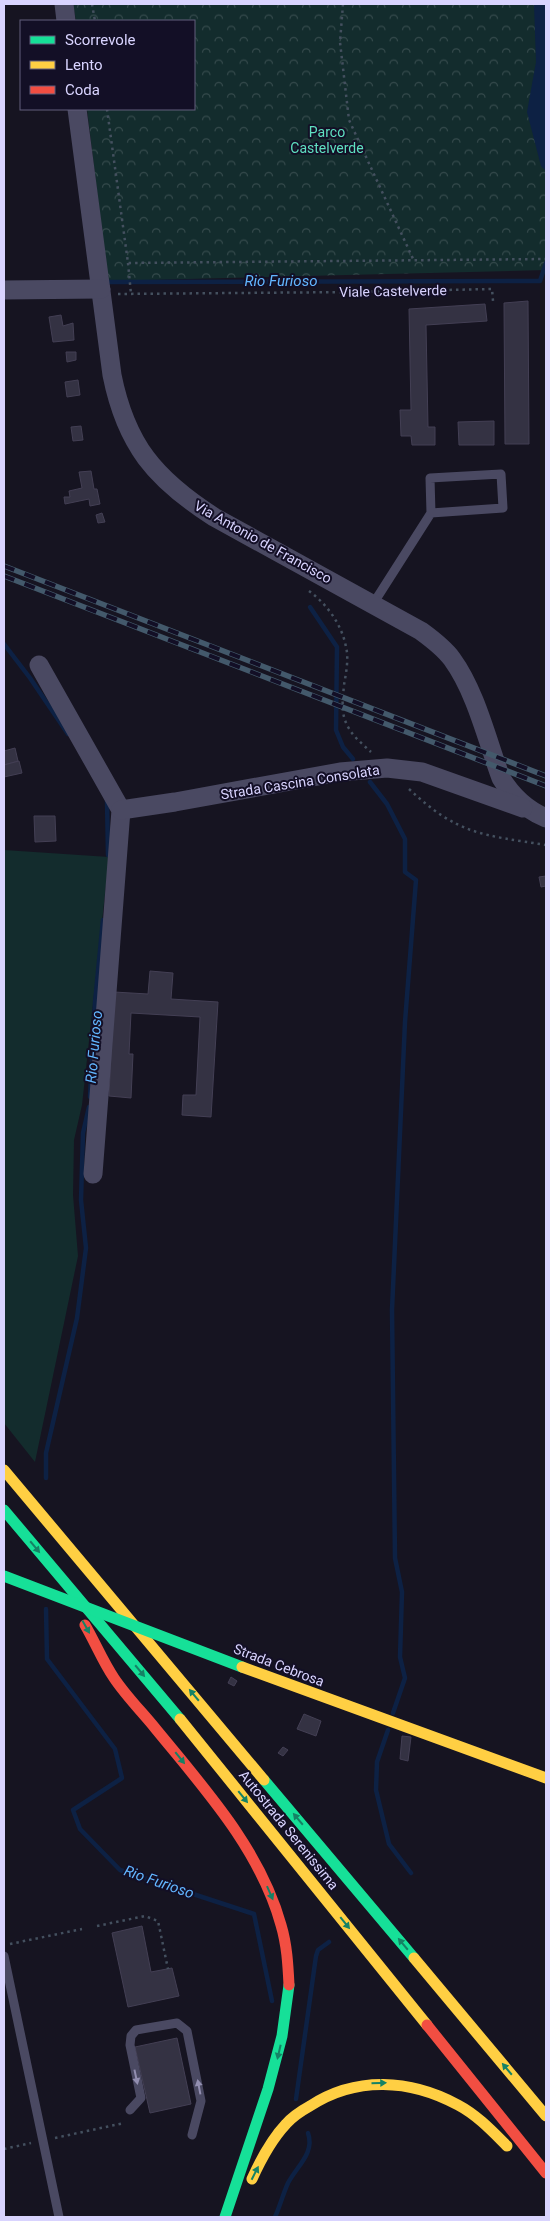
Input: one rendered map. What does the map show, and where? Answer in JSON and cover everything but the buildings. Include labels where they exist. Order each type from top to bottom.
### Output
[{"type":"main road","name":"Autostrada Serenissima","points":[[4,1470],[544,2112]]},
{"type":"main road","name":"Autostrada Serenissima","points":[[4,1510],[191,1733],[546,2173]]},
{"type":"main road","points":[[54,1569],[114,1678],[208,1792],[238,1835],[262,1875],[274,1901],[282,1927],[287,1954],[289,1989],[282,2036],[268,2089],[225,2217]]},
{"type":"main road","name":"Strada Cebrosa","points":[[4,1576],[316,1695],[546,1778]]},
{"type":"main road","points":[[236,2217],[255,2172],[279,2132],[293,2117],[331,2093],[346,2088],[384,2082],[418,2086],[434,2092],[451,2100],[486,2126],[517,2157]]},
{"type":"main road","points":[[529,2170],[546,2187]]},
{"type":"street","points":[[64,4],[66,20]]},
{"type":"street","name":"Via Antonio de Francisco","points":[[77,110],[112,375],[120,408],[132,438],[155,470],[191,502],[214,517],[374,604],[434,641],[452,659],[471,693],[501,778],[514,797],[540,815]]},
{"type":"street","points":[[4,290],[101,289]]},
{"type":"street","points":[[39,665],[121,810],[93,1174]]},
{"type":"street","name":"Strada Cascina Consolata","points":[[121,810],[340,772],[387,768],[422,772],[540,815]]},
{"type":"lane","points":[[374,604],[431,513],[430,478],[501,474],[503,508],[431,513]]},
{"type":"lane","points":[[4,1956],[59,2217]]},
{"type":"lane","points":[[130,2110],[140,2098],[130,2045],[131,2036],[136,2030],[178,2023],[187,2031],[202,2101],[192,2134]]},
{"type":"path","points":[[92,4],[95,20]]},
{"type":"path","points":[[343,4],[340,42],[348,120],[414,262]]},
{"type":"path","points":[[107,110],[128,263],[414,262],[546,259]]},
{"type":"path","name":"Viale Castelverde","points":[[128,263],[131,294],[492,289],[493,301]]},
{"type":"path","points":[[97,1926],[145,1916],[158,1921],[168,1969]]},
{"type":"path","points":[[10,1944],[82,1929]]},
{"type":"path","points":[[52,2138],[124,2123]]},
{"type":"path","points":[[4,2149],[35,2142]]},
{"type":"green space","name":"Parco Castelverde","points":[[73,4],[546,4],[546,270],[108,281],[87,110],[195,110],[195,20],[76,20]]},
{"type":"green space","points":[[4,850],[109,857],[82,1105],[74,1140],[73,1195],[78,1256],[35,1462],[4,1423]]},
{"type":"water","points":[[534,4],[546,4],[546,171],[541,166],[527,112],[536,62]]},
{"type":"waterway","name":"Rio Furioso","points":[[105,282],[540,281],[546,263]]},
{"type":"waterway","name":"Rio Furioso","points":[[310,607],[337,647],[336,730],[343,747],[353,759]]},
{"type":"waterway","name":"Rio Furioso","points":[[4,644],[68,734]]},
{"type":"waterway","points":[[370,782],[387,804],[405,839],[405,872],[416,880],[405,1022],[392,1310],[395,1558],[402,1592],[400,1657],[405,1678],[393,1713]]},
{"type":"waterway","name":"Rio Furioso","points":[[107,800],[108,855]]},
{"type":"waterway","name":"Rio Furioso","points":[[90,1097],[95,1003],[103,920]]},
{"type":"waterway","name":"Rio Furioso","points":[[46,1478],[46,1453],[77,1318],[86,1248],[81,1200],[83,1133],[89,1107]]},
{"type":"waterway","name":"Rio Furioso","points":[[46,1609],[47,1659],[115,1749],[122,1778],[73,1810],[80,1829],[120,1870],[254,1914],[272,2001]]},
{"type":"waterway","points":[[388,1730],[377,1762],[376,1790],[389,1844],[411,1873]]},
{"type":"waterway","name":"Rio Furioso","points":[[296,2099],[316,1956],[318,1950],[329,1942]]},
{"type":"waterway","name":"Rio Furioso","points":[[275,2217],[288,2183],[307,2153],[310,2140],[308,2133]]},
{"type":"railway","points":[[4,566],[546,776]]},
{"type":"railway","points":[[4,576],[546,786]]},
{"type":"traffic: fast","points":[[4,1510],[180,1719]]},
{"type":"traffic: fast","points":[[4,1576],[242,1667]]},
{"type":"traffic: fast","points":[[264,1780],[414,1958]]},
{"type":"traffic: fast","points":[[225,2217],[268,2089],[282,2036],[289,1985]]},
{"type":"traffic: slow","points":[[4,1470],[264,1780]]},
{"type":"traffic: slow","points":[[242,1667],[546,1778]]},
{"type":"traffic: slow","points":[[180,1719],[427,2025]]},
{"type":"traffic: slow","points":[[414,1958],[546,2116]]},
{"type":"traffic: slow","points":[[252,2179],[271,2143],[294,2116],[328,2096],[364,2086],[383,2084],[402,2086],[440,2096],[472,2114],[507,2146]]},
{"type":"traffic: jam","points":[[85,1625],[119,1685],[211,1797],[245,1845],[272,1897],[281,1925],[287,1955],[289,1985]]},
{"type":"traffic: jam","points":[[427,2025],[546,2173]]}]
